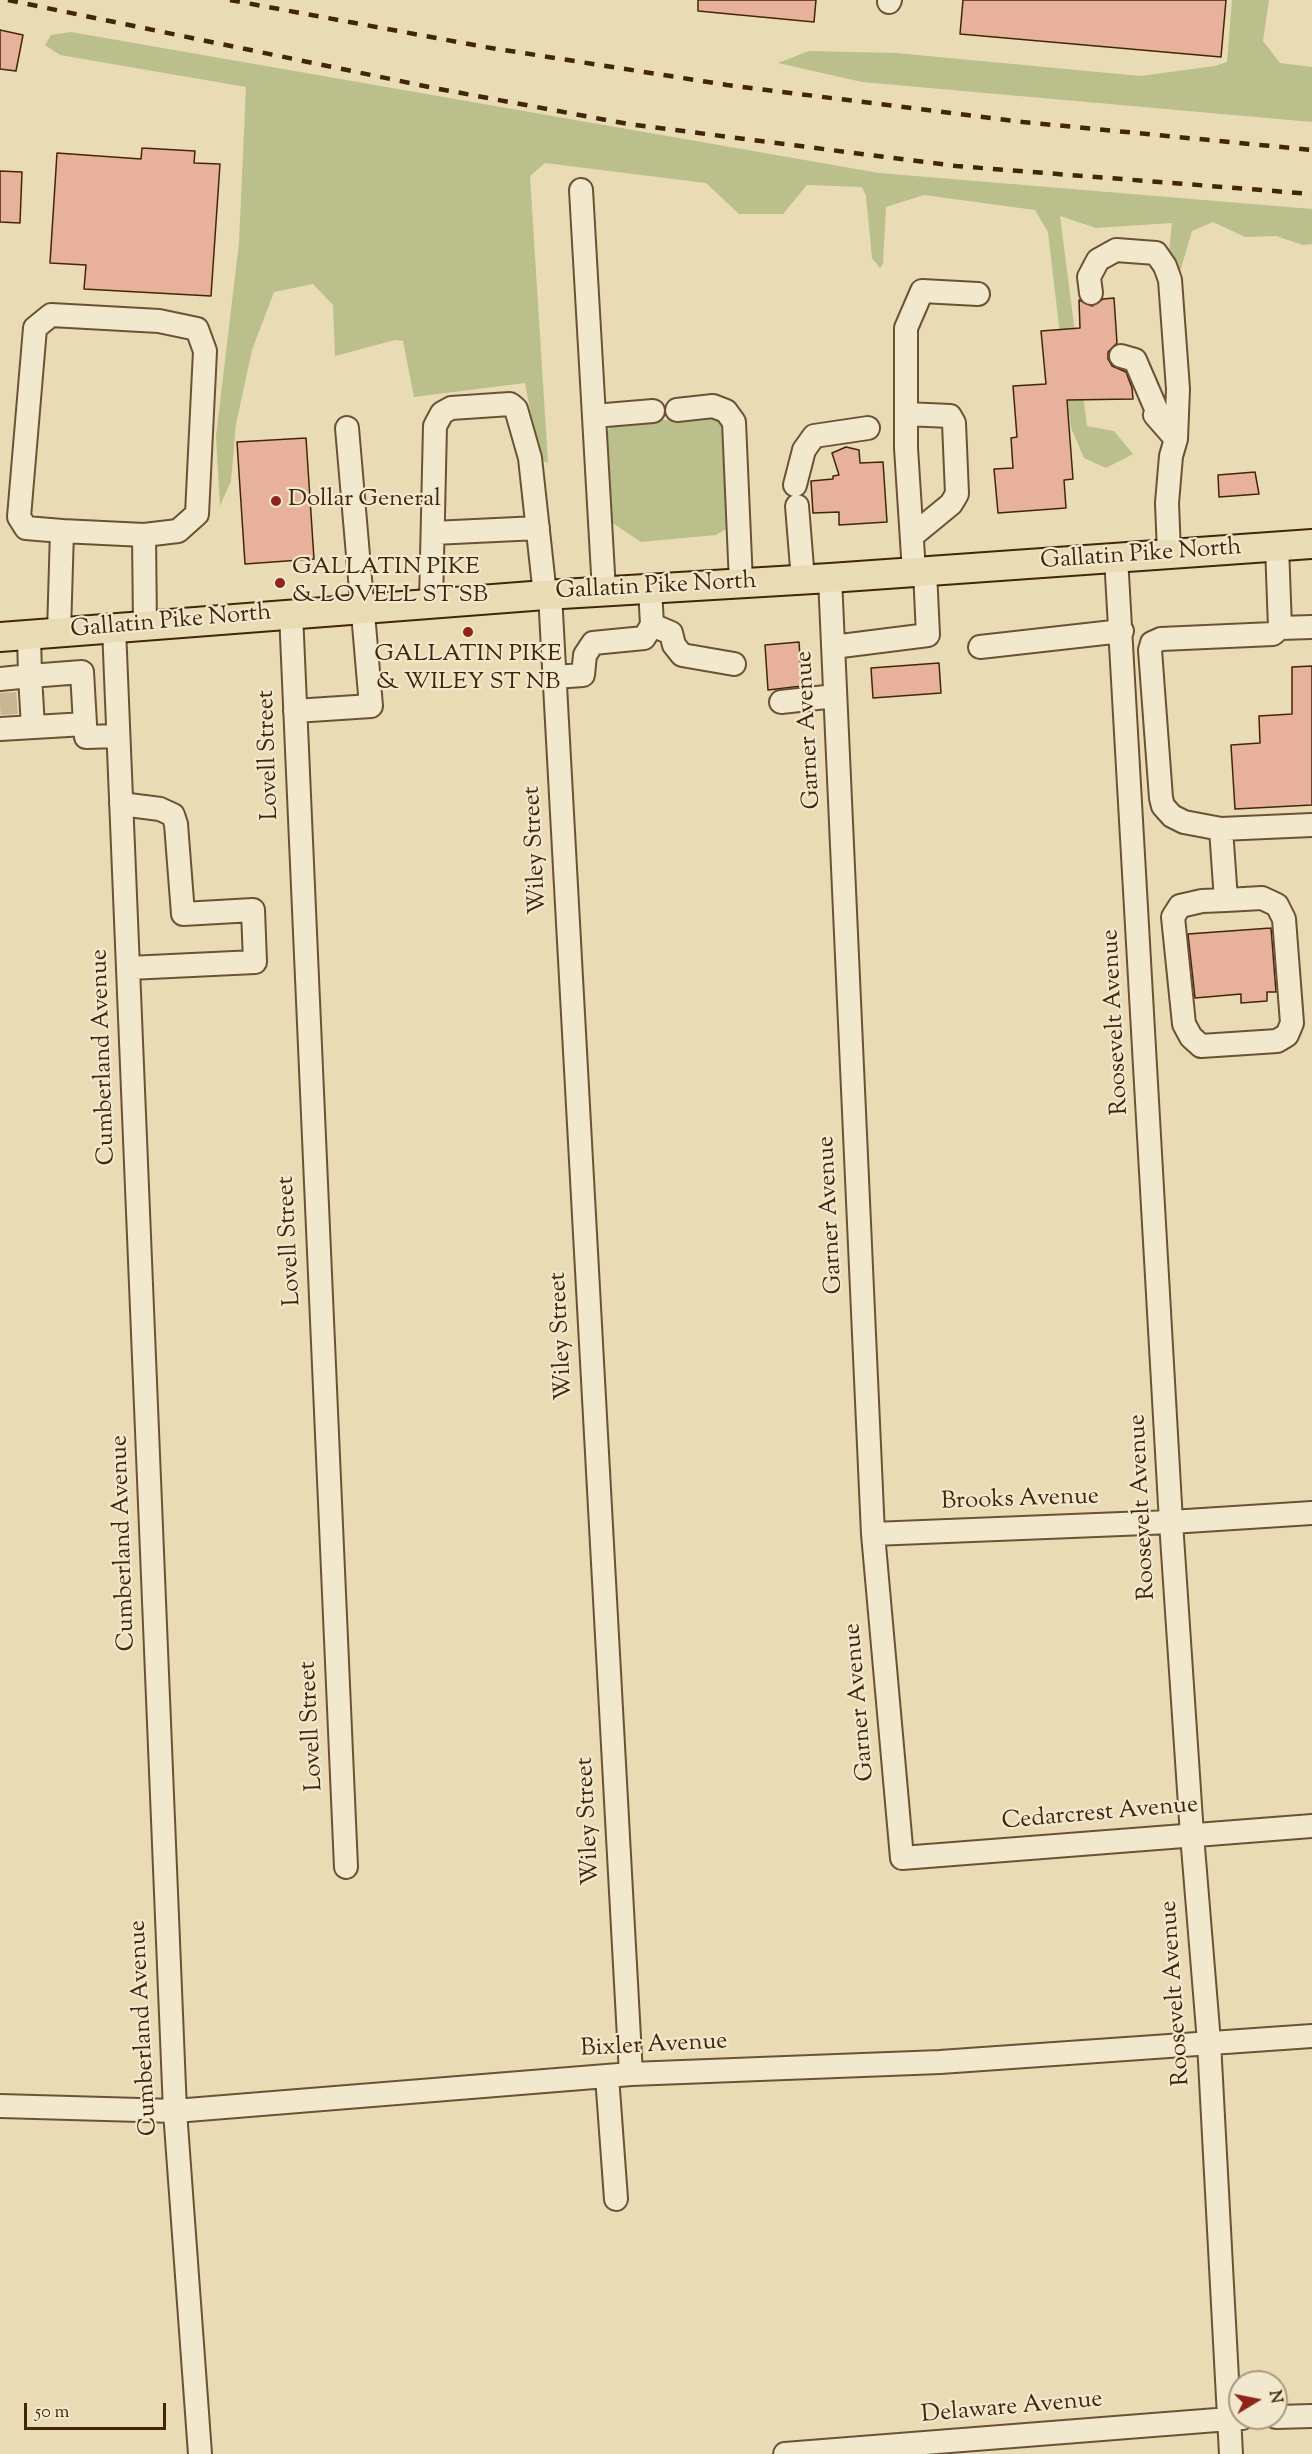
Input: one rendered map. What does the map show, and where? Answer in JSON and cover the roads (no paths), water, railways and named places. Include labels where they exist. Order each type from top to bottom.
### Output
[{"type":"main road","name":"Gallatin Pike North","points":[[0,637],[547,594],[817,579],[1312,544]]},
{"type":"street","points":[[581,190],[603,591]]},
{"type":"street","points":[[1091,293],[1089,277],[1098,260],[1116,250],[1156,253],[1165,266],[1172,303],[1178,389],[1176,439],[1171,456],[1167,502],[1169,554]]},
{"type":"street","points":[[833,647],[928,635],[920,572],[912,536],[906,414],[906,328],[922,291],[978,294]]},
{"type":"street","points":[[51,315],[159,321],[197,329],[205,351],[197,513],[178,531],[144,535],[62,531],[26,528],[19,517],[34,328],[51,315]]},
{"type":"street","points":[[1121,356],[1135,360],[1157,411],[1155,415],[1176,439]]},
{"type":"street","name":"Wiley Street","points":[[433,533],[435,426],[442,413],[451,408],[510,404],[516,409],[530,458],[547,594],[554,677],[631,2074]]},
{"type":"street","points":[[677,410],[713,406],[726,411],[734,422],[741,583]]},
{"type":"street","points":[[594,416],[653,411]]},
{"type":"street","points":[[906,414],[950,416],[954,423],[957,494],[951,504],[912,536]]},
{"type":"street","points":[[295,711],[371,706],[368,648],[360,608],[346,428]]},
{"type":"street","name":"Garner Avenue","points":[[868,428],[814,436],[804,450],[796,496],[833,647],[873,1534],[901,1849]]},
{"type":"street","points":[[432,603],[433,533],[538,528]]},
{"type":"street","points":[[60,632],[62,531]]},
{"type":"street","points":[[144,535],[145,626]]},
{"type":"street","points":[[1277,546],[1280,628]]},
{"type":"street","name":"Roosevelt Avenue","points":[[1116,557],[1192,1834],[1233,2370]]},
{"type":"street","points":[[554,677],[583,675],[585,655],[593,643],[644,638],[652,625],[650,588]]},
{"type":"street","name":"Lovell Street","points":[[291,613],[346,1867]]},
{"type":"street","points":[[652,625],[671,633],[674,645],[682,655],[734,664]]},
{"type":"street","points":[[1312,627],[1280,628],[1273,634],[1161,639],[1152,643],[1150,650],[1163,806],[1172,816],[1184,822],[1221,829],[1312,825]]},
{"type":"street","name":"Cumberland Avenue","points":[[114,628],[175,2111],[200,2454]]},
{"type":"street","points":[[980,647],[1122,631]]},
{"type":"street","points":[[28,635],[30,676],[24,703],[33,727]]},
{"type":"street","points":[[0,679],[116,670]]},
{"type":"street","points":[[81,672],[86,737],[118,736]]},
{"type":"street","points":[[781,702],[835,696]]},
{"type":"street","points":[[0,729],[85,724]]},
{"type":"street","points":[[121,804],[160,809],[173,815],[176,824],[183,914],[253,910],[255,962],[129,968]]},
{"type":"street","points":[[1221,829],[1226,900]]},
{"type":"street","points":[[1262,898],[1277,905],[1284,919],[1292,1023],[1287,1035],[1277,1041],[1201,1046],[1191,1037],[1184,1024],[1173,917],[1180,906],[1202,901],[1226,900],[1262,898]]},
{"type":"street","name":"Brooks Avenue","points":[[873,1534],[1172,1522],[1312,1513]]},
{"type":"street","name":"Cedarcrest Avenue","points":[[901,1849],[902,1858],[1312,1826]]},
{"type":"street","name":"Bixler Avenue","points":[[0,2106],[175,2111],[631,2074],[940,2062],[1312,2036]]},
{"type":"street","points":[[607,2076],[616,2199]]},
{"type":"street","points":[[1288,2417],[1312,2416]]},
{"type":"street","name":"Delaware Avenue","points":[[785,2454],[1228,2419]]},
{"type":"street","name":"Roosevelt Avenue","points":[[1231,2454],[1234,2430]]},
{"type":"tunnel","points":[[0,704],[17,703]]},
{"type":"railway","points":[[8,0],[434,88],[628,124],[956,166],[1312,194]]},
{"type":"railway","points":[[230,0],[485,47],[727,85],[1023,122],[1312,150]]},
{"type":"place","name":"Dollar General","points":[[276,501]]},
{"type":"place","name":"GALLATIN PIKE & LOVELL ST SB","points":[[280,583]]},
{"type":"place","name":"GALLATIN PIKE & WILEY ST NB","points":[[468,632]]}]
